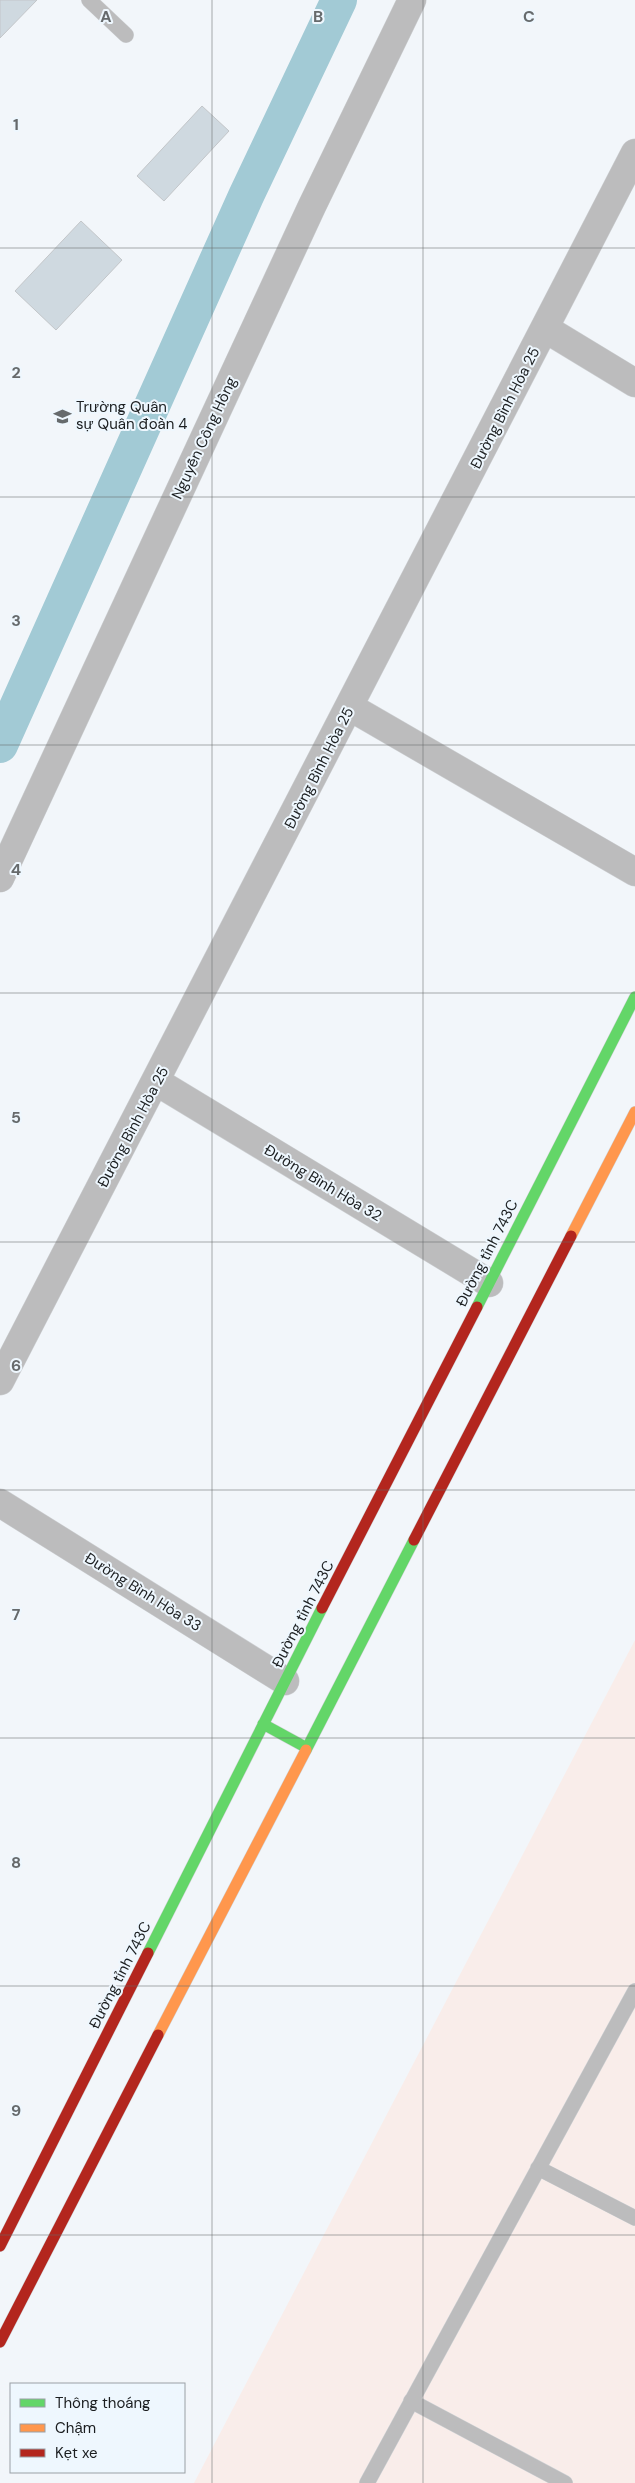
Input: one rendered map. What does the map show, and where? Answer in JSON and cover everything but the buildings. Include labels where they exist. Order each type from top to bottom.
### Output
[{"type":"main road","name":"Đường tỉnh 743C","points":[[0,2246],[263,1724],[635,997]]},
{"type":"main road","points":[[0,2342],[635,1112]]},
{"type":"main road","points":[[263,1724],[307,1748]]},
{"type":"street","name":"Nguyễn Công Hồng","points":[[0,878],[312,206],[412,0]]},
{"type":"street","name":"Đường Bình Hòa 25","points":[[0,1381],[157,1082],[635,153]]},
{"type":"street","points":[[546,329],[635,383]]},
{"type":"street","points":[[350,706],[635,872]]},
{"type":"street","name":"Đường Bình Hòa 32","points":[[157,1082],[489,1284]]},
{"type":"street","name":"Đường Bình Hòa 33","points":[[0,1503],[285,1681]]},
{"type":"lane","points":[[89,0],[126,35]]},
{"type":"lane","points":[[366,2483],[635,1991]]},
{"type":"lane","points":[[538,2168],[635,2218]]},
{"type":"lane","points":[[411,2401],[565,2483]]},
{"type":"shaded area","points":[[635,1640],[635,2483],[194,2483]]},
{"type":"waterway","points":[[0,745],[246,196],[339,0]]},
{"type":"traffic: fast","points":[[477,1307],[635,997]]},
{"type":"traffic: fast","points":[[306,1750],[414,1540]]},
{"type":"traffic: fast","points":[[148,1953],[322,1608]]},
{"type":"traffic: fast","points":[[263,1724],[307,1748]]},
{"type":"traffic: slow","points":[[571,1236],[635,1112]]},
{"type":"traffic: slow","points":[[158,2035],[306,1750]]},
{"type":"traffic: jam","points":[[414,1540],[571,1236]]},
{"type":"traffic: jam","points":[[322,1608],[477,1307]]},
{"type":"traffic: jam","points":[[0,2246],[148,1953]]},
{"type":"traffic: jam","points":[[0,2342],[158,2035]]},
{"type":"place","name":"Trường Quân sự Quân đoàn 4","points":[[62,416]]}]
